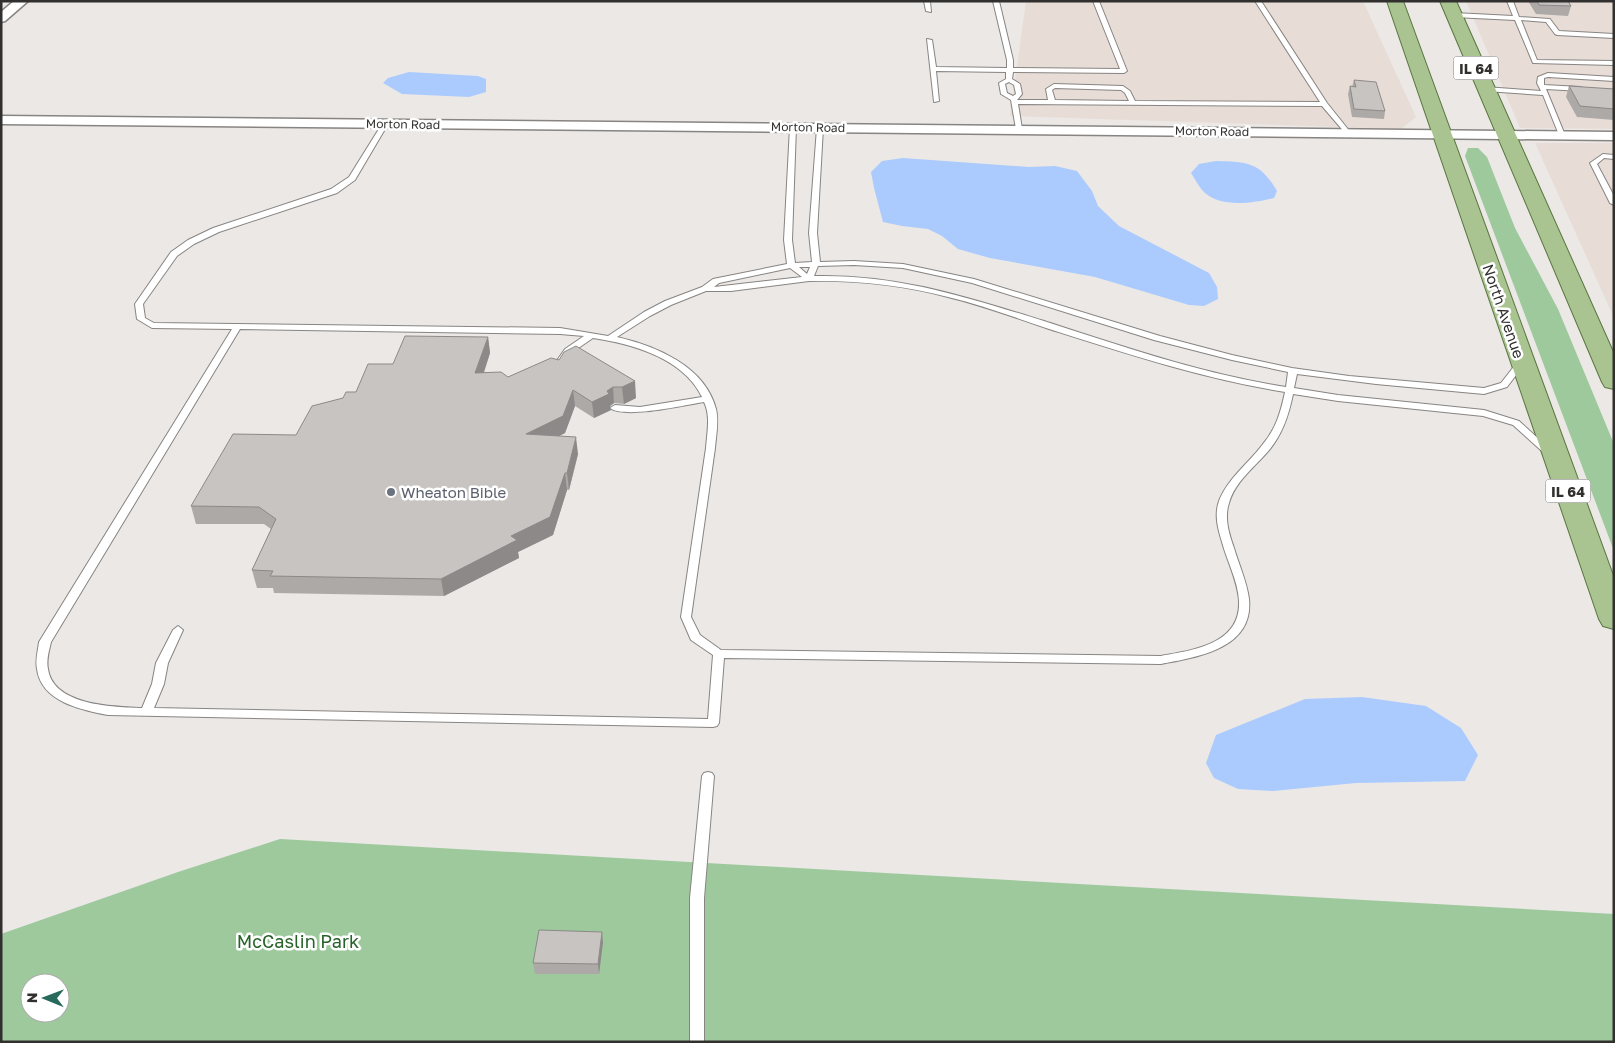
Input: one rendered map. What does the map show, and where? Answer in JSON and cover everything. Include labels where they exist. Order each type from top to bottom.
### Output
[{"type":"main road","name":"North Avenue","points":[[1395,1],[1614,620]]},
{"type":"main road","name":"IL 64","points":[[1451,8],[1504,134],[1614,382]]},
{"type":"street","points":[[1,18],[22,1]]},
{"type":"street","name":"Morton Road","points":[[1,120],[1614,136]]},
{"type":"lane","points":[[927,1],[929,11]]},
{"type":"lane","points":[[996,1],[1010,60],[1009,80]]},
{"type":"lane","points":[[933,69],[1124,71],[1096,1]]},
{"type":"lane","points":[[1258,1],[1324,104],[1348,133]]},
{"type":"lane","points":[[1510,1],[1535,62],[1614,63]]},
{"type":"lane","points":[[1451,8],[1518,18],[1548,20],[1557,33],[1614,36]]},
{"type":"lane","points":[[929,40],[936,101]]},
{"type":"lane","points":[[1562,135],[1540,82],[1541,77],[1548,75],[1614,79]]},
{"type":"lane","points":[[1019,129],[1015,101],[1019,94],[1017,84],[1009,80],[1002,83],[1004,94],[1015,101],[1324,104]]},
{"type":"lane","points":[[1052,102],[1049,89],[1054,86],[1123,88],[1128,92],[1133,103]]},
{"type":"lane","points":[[1485,89],[1587,90]]},
{"type":"lane","points":[[385,124],[352,178],[334,191],[216,230],[191,242],[174,254],[139,304],[141,319],[152,325],[560,331],[610,338],[653,352],[681,366],[698,383],[712,408],[710,447],[686,618],[695,637],[719,654],[1161,660],[1185,656],[1221,645],[1240,627],[1244,602],[1221,521],[1225,501],[1236,482],[1273,437],[1285,416],[1293,370]]},
{"type":"lane","points":[[793,127],[788,240],[792,265],[809,279]]},
{"type":"lane","points":[[809,279],[816,263],[813,233],[820,128]]},
{"type":"lane","points":[[1614,156],[1603,156],[1593,163],[1614,203]]},
{"type":"lane","points":[[610,338],[654,310],[705,289],[716,281],[792,265],[864,263],[903,266],[974,281],[1208,352],[1325,376],[1484,391],[1504,385],[1522,362]]},
{"type":"lane","points":[[705,289],[728,290],[809,279],[872,281],[919,287],[952,295],[1163,362],[1289,392],[1484,413],[1516,423],[1556,459]]},
{"type":"lane","points":[[238,326],[45,642],[42,672],[52,690],[76,704],[108,711],[713,723],[719,654]]},
{"type":"lane","points":[[558,372],[559,363],[568,350],[592,335]]},
{"type":"lane","points":[[615,408],[640,410],[707,399]]},
{"type":"lane","points":[[146,712],[158,684],[162,663],[178,630]]},
{"type":"lane","points":[[697,1042],[697,898],[708,776]]},
{"type":"shaded area","points":[[1026,1],[1363,1],[1416,117],[1401,129],[1010,116]]},
{"type":"shaded area","points":[[1466,1],[1614,1],[1614,129],[1520,128]]},
{"type":"shaded area","points":[[1535,143],[1614,143],[1614,318]]},
{"type":"green space","points":[[1468,148],[1478,148],[1487,157],[1515,228],[1558,309],[1614,444],[1614,551],[1465,156]]},
{"type":"green space","name":"McCaslin Park","points":[[280,839],[1614,914],[1614,1042],[1,1042],[1,934],[178,872]]},
{"type":"water","points":[[409,72],[478,76],[486,79],[486,92],[469,97],[402,94],[383,83],[388,78]]},
{"type":"water","points":[[903,158],[1029,167],[1055,166],[1077,171],[1092,191],[1098,206],[1119,226],[1209,273],[1217,287],[1218,299],[1204,306],[1189,305],[1095,277],[990,258],[958,249],[942,236],[928,229],[883,222],[871,172],[882,161]]},
{"type":"water","points":[[1216,161],[1245,163],[1259,169],[1271,181],[1277,191],[1274,198],[1256,202],[1236,203],[1217,200],[1209,196],[1202,190],[1191,173],[1199,164]]},
{"type":"water","points":[[1362,697],[1426,706],[1461,728],[1478,755],[1465,781],[1356,783],[1273,791],[1238,789],[1214,778],[1206,763],[1216,735],[1305,699]]},
{"type":"building","points":[[1537,1],[1568,1],[1571,6],[1539,5]]},
{"type":"building","points":[[1354,80],[1376,82],[1385,111],[1354,109],[1350,86],[1356,87]]},
{"type":"building","points":[[1569,86],[1614,89],[1614,109],[1580,106]]},
{"type":"building","points":[[405,336],[488,337],[475,373],[501,372],[508,377],[551,358],[559,360],[564,352],[576,346],[635,381],[622,387],[613,387],[607,391],[609,394],[592,402],[573,390],[563,416],[526,434],[576,437],[567,473],[565,473],[550,517],[511,536],[517,540],[441,579],[270,576],[273,571],[252,570],[276,519],[259,507],[191,506],[233,434],[296,435],[312,406],[343,398],[346,392],[356,392],[368,364],[393,364]]},
{"type":"building","points":[[539,930],[602,932],[598,964],[533,963]]},
{"type":"place","name":"Wheaton Bible","points":[[391,492]]}]
